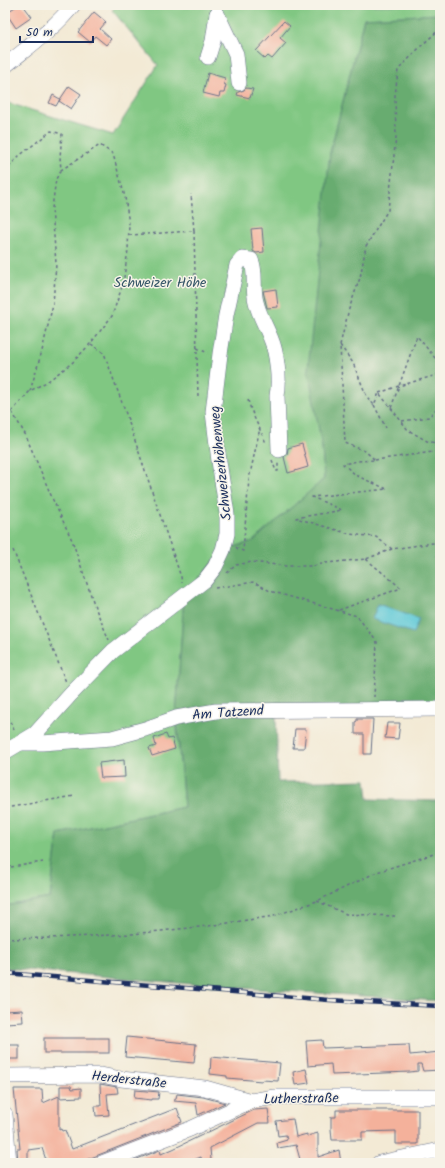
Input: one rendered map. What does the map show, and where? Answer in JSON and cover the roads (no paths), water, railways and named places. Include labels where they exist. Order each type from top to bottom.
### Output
[{"type":"street","points":[[5,66],[48,32],[73,5]]},
{"type":"street","points":[[208,58],[213,41],[217,9]]},
{"type":"street","points":[[217,9],[236,54],[239,83]]},
{"type":"street","name":"Schweizerhöhenweg","points":[[5,752],[35,734],[113,651],[205,580],[215,567],[223,550],[227,534],[228,514],[213,412],[226,315],[237,265],[242,259],[251,260],[254,266],[255,300],[275,349],[279,387],[277,396],[278,450]]},
{"type":"street","name":"Am Tatzend","points":[[20,743],[112,738],[145,729],[176,718],[216,711],[440,709]]},
{"type":"street","name":"Herderstraße","points":[[5,1076],[101,1075],[121,1079],[205,1088],[251,1101]]},
{"type":"street","name":"Lutherstraße","points":[[102,1163],[190,1129],[251,1101],[274,1097],[440,1097]]},
{"type":"street","points":[[5,1114],[9,1163]]},
{"type":"street","points":[[382,1163],[440,1150]]},
{"type":"water","points":[[378,604],[419,619],[413,633],[372,619]]},
{"type":"railway","points":[[5,973],[329,1000],[440,1006]]},
{"type":"park label","name":"Schweizer Höhe","points":[[160,283]]}]
